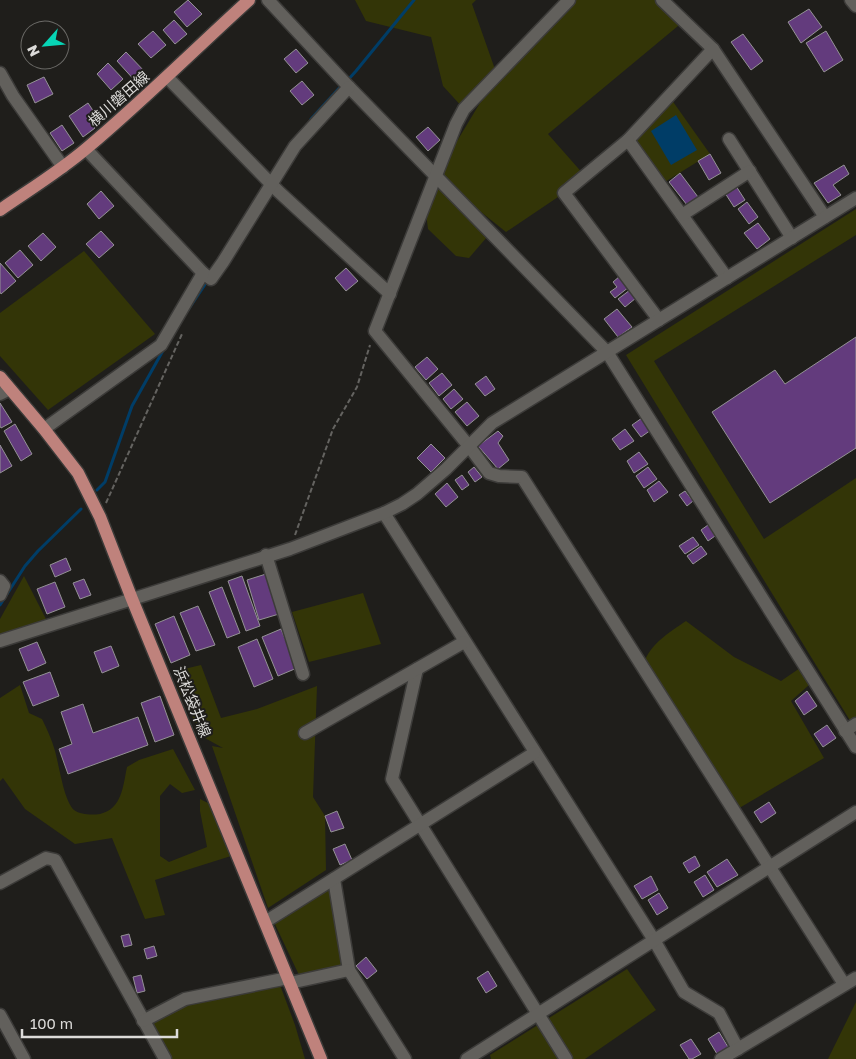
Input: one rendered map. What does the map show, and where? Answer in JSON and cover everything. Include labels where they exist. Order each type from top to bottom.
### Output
[{"type":"main road","name":"横川磐田線","points":[[0,210],[86,149],[167,77],[249,0]]},
{"type":"main road","name":"浜松袋井線","points":[[0,377],[5,392],[44,429],[78,473],[100,517],[321,1059]]},
{"type":"street","points":[[268,0],[349,87],[607,352],[851,727],[856,747]]},
{"type":"street","points":[[569,0],[464,109],[456,124],[374,331],[489,473],[498,476],[522,477],[844,984]]},
{"type":"street","points":[[662,0],[713,49],[826,217]]},
{"type":"street","points":[[851,0],[856,6]]},
{"type":"street","points":[[660,320],[564,193],[628,140],[713,49]]},
{"type":"street","points":[[0,73],[13,96],[63,167]]},
{"type":"street","points":[[167,77],[268,181],[390,294]]},
{"type":"street","points":[[44,429],[161,345],[206,275],[223,262],[268,181],[295,146],[349,87]]},
{"type":"street","points":[[729,139],[792,238]]},
{"type":"street","points":[[628,140],[727,278]]},
{"type":"street","points":[[86,149],[206,275]]},
{"type":"street","points":[[682,215],[750,171]]},
{"type":"street","points":[[0,640],[290,549],[384,514],[417,494],[446,469],[492,423],[856,198]]},
{"type":"street","points":[[384,514],[654,940],[684,992],[719,1013],[738,1048]]},
{"type":"street","points":[[266,556],[303,674]]},
{"type":"street","points":[[0,581],[4,586],[0,595]]},
{"type":"street","points":[[305,733],[464,642]]},
{"type":"street","points":[[417,669],[392,779],[566,1059]]},
{"type":"street","points":[[265,922],[534,753]]},
{"type":"street","points":[[467,1059],[856,812]]},
{"type":"street","points":[[0,883],[46,858],[55,860],[164,1059]]},
{"type":"street","points":[[334,879],[349,970],[405,1059]]},
{"type":"street","points":[[143,1020],[185,999],[349,970]]},
{"type":"street","points":[[721,1059],[856,978]]},
{"type":"street","points":[[0,1015],[24,1059]]},
{"type":"path","points":[[100,517],[185,327]]},
{"type":"path","points":[[290,549],[333,429],[357,388],[374,331]]},
{"type":"shaded area","points":[[355,0],[476,0],[472,4],[497,75],[569,0],[662,0],[684,21],[548,134],[585,176],[564,193],[506,232],[436,176],[495,78],[464,109],[443,86],[431,37],[366,21]]},
{"type":"shaded area","points":[[669,96],[710,154],[660,185],[628,140]]},
{"type":"shaded area","points":[[438,184],[487,237],[469,258],[456,256],[428,229],[425,205]]},
{"type":"shaded area","points":[[856,209],[856,235],[654,361],[764,539],[856,478],[856,726],[854,727],[626,355]]},
{"type":"shaded area","points":[[84,251],[155,334],[48,410],[0,356],[0,313]]},
{"type":"shaded area","points":[[24,576],[49,625],[0,641],[0,619]]},
{"type":"shaded area","points":[[363,593],[381,644],[309,662],[292,612]]},
{"type":"shaded area","points":[[686,621],[734,657],[781,681],[800,668],[809,680],[809,685],[791,701],[824,758],[741,807],[730,806],[644,663],[656,644]]},
{"type":"shaded area","points":[[201,665],[221,718],[257,709],[317,686],[313,797],[325,816],[326,870],[268,908],[212,746],[223,748],[203,737],[177,687],[180,670]]},
{"type":"shaded area","points":[[20,685],[29,713],[42,719],[48,731],[67,799],[74,810],[90,814],[100,814],[107,811],[113,807],[120,796],[127,767],[139,760],[173,749],[195,790],[182,793],[170,784],[160,796],[160,856],[169,862],[207,847],[200,811],[200,799],[210,804],[231,856],[155,880],[165,915],[145,919],[112,838],[75,844],[25,809],[3,778],[0,781],[0,698]]},
{"type":"shaded area","points":[[328,882],[349,970],[299,975],[272,918]]},
{"type":"shaded area","points":[[627,969],[656,1010],[585,1059],[491,1059],[490,1055]]},
{"type":"shaded area","points":[[280,985],[305,1059],[168,1059],[149,1020],[190,999]]},
{"type":"shaded area","points":[[856,1002],[856,1059],[828,1059]]},
{"type":"water","points":[[676,115],[697,150],[671,165],[651,131]]},
{"type":"building","points":[[188,0],[202,14],[187,27],[174,12]]},
{"type":"building","points":[[809,9],[822,27],[801,43],[788,22]]},
{"type":"building","points":[[174,20],[187,34],[175,44],[163,30]]},
{"type":"building","points":[[153,31],[166,45],[151,58],[138,44]]},
{"type":"building","points":[[826,31],[843,60],[824,72],[806,43]]},
{"type":"building","points":[[743,34],[763,61],[751,70],[731,42]]},
{"type":"building","points":[[296,49],[308,63],[296,73],[284,59]]},
{"type":"building","points":[[126,52],[147,74],[137,83],[117,61]]},
{"type":"building","points":[[108,63],[123,79],[111,90],[97,74]]},
{"type":"building","points":[[44,77],[53,94],[35,103],[27,85]]},
{"type":"building","points":[[302,81],[314,95],[302,105],[290,91]]},
{"type":"building","points":[[88,103],[96,115],[89,119],[95,128],[83,137],[69,116]]},
{"type":"building","points":[[62,125],[74,143],[62,151],[50,133]]},
{"type":"building","points":[[428,127],[440,140],[428,151],[416,137]]},
{"type":"building","points":[[710,154],[721,173],[709,180],[698,161]]},
{"type":"building","points":[[844,165],[849,174],[833,185],[841,195],[828,203],[814,183]]},
{"type":"building","points":[[680,173],[698,197],[687,205],[669,182]]},
{"type":"building","points":[[736,186],[745,200],[734,207],[725,193]]},
{"type":"building","points":[[101,191],[114,206],[99,219],[87,204]]},
{"type":"building","points":[[747,202],[758,217],[749,224],[738,209]]},
{"type":"building","points":[[758,223],[770,239],[757,249],[744,233]]},
{"type":"building","points":[[101,231],[114,245],[99,258],[86,244]]},
{"type":"building","points":[[43,233],[56,247],[41,261],[28,246]]},
{"type":"building","points":[[20,250],[33,265],[18,278],[5,263]]},
{"type":"building","points":[[0,263],[16,281],[1,294],[0,292]]},
{"type":"building","points":[[346,268],[358,281],[346,291],[335,278]]},
{"type":"building","points":[[620,276],[629,287],[615,298],[610,292],[617,287],[613,282]]},
{"type":"building","points":[[630,290],[636,298],[625,307],[618,299]]},
{"type":"building","points":[[617,309],[632,327],[618,337],[604,319]]},
{"type":"building","points":[[856,337],[856,448],[770,503],[712,412],[775,370],[785,384]]},
{"type":"building","points":[[427,357],[438,369],[426,380],[415,367]]},
{"type":"building","points":[[442,373],[452,385],[439,396],[429,383]]},
{"type":"building","points":[[486,376],[495,389],[485,396],[475,384]]},
{"type":"building","points":[[454,389],[463,399],[451,409],[443,399]]},
{"type":"building","points":[[467,402],[479,416],[467,426],[455,412]]},
{"type":"building","points":[[0,403],[12,422],[1,428],[0,426]]},
{"type":"building","points":[[642,418],[651,430],[641,437],[632,425]]},
{"type":"building","points":[[15,424],[32,454],[21,461],[4,431]]},
{"type":"building","points":[[625,429],[634,441],[620,450],[612,439]]},
{"type":"building","points":[[498,431],[503,436],[498,443],[509,460],[498,469],[478,446]]},
{"type":"building","points":[[431,444],[445,458],[431,472],[417,458]]},
{"type":"building","points":[[0,445],[12,466],[0,473]]},
{"type":"building","points":[[639,452],[648,464],[634,473],[627,461]]},
{"type":"building","points":[[474,467],[482,477],[475,482],[468,472]]},
{"type":"building","points":[[648,467],[657,479],[644,488],[636,476]]},
{"type":"building","points":[[462,475],[469,485],[462,490],[455,480]]},
{"type":"building","points":[[659,481],[668,492],[654,502],[647,490]]},
{"type":"building","points":[[447,483],[458,497],[446,507],[435,494]]},
{"type":"building","points":[[685,491],[693,501],[687,506],[679,495]]},
{"type":"building","points":[[708,525],[715,536],[708,541],[701,530]]},
{"type":"building","points":[[693,537],[699,545],[685,554],[679,546]]},
{"type":"building","points":[[701,546],[707,554],[693,564],[687,556]]},
{"type":"building","points":[[66,558],[71,570],[55,577],[50,565]]},
{"type":"building","points":[[266,574],[279,614],[259,620],[247,580]]},
{"type":"building","points":[[242,576],[260,626],[246,631],[228,581]]},
{"type":"building","points":[[84,579],[91,595],[80,599],[73,583]]},
{"type":"building","points":[[55,582],[65,607],[47,614],[37,589]]},
{"type":"building","points":[[222,587],[240,633],[227,638],[209,592]]},
{"type":"building","points":[[198,606],[215,645],[196,651],[180,613]]},
{"type":"building","points":[[174,616],[190,655],[171,663],[155,624]]},
{"type":"building","points":[[281,629],[297,668],[278,676],[262,637]]},
{"type":"building","points":[[257,639],[273,679],[254,687],[238,647]]},
{"type":"building","points":[[37,642],[46,663],[28,671],[19,649]]},
{"type":"building","points":[[111,646],[119,666],[102,673],[94,652]]},
{"type":"building","points":[[50,672],[59,696],[33,706],[23,682]]},
{"type":"building","points":[[807,691],[817,706],[804,715],[795,701]]},
{"type":"building","points":[[160,696],[174,735],[155,742],[141,703]]},
{"type":"building","points":[[83,704],[93,733],[138,717],[148,745],[68,774],[59,749],[72,744],[61,712]]},
{"type":"building","points":[[827,725],[836,738],[823,747],[814,734]]},
{"type":"building","points":[[769,802],[776,813],[761,823],[754,812]]},
{"type":"building","points":[[337,811],[344,828],[331,832],[325,816]]},
{"type":"building","points":[[345,844],[352,860],[340,865],[333,849]]},
{"type":"building","points":[[695,856],[700,866],[689,873],[683,863]]},
{"type":"building","points":[[727,859],[738,875],[717,887],[707,872]]},
{"type":"building","points":[[705,875],[714,890],[703,897],[694,882]]},
{"type":"building","points":[[651,876],[658,890],[642,899],[634,886]]},
{"type":"building","points":[[659,893],[668,908],[657,915],[648,900]]},
{"type":"building","points":[[129,934],[132,945],[124,947],[121,936]]},
{"type":"building","points":[[154,946],[157,956],[147,959],[144,949]]},
{"type":"building","points":[[366,957],[377,971],[367,979],[356,966]]},
{"type":"building","points":[[488,971],[497,986],[486,993],[477,978]]},
{"type":"building","points":[[141,975],[145,991],[137,993],[133,977]]},
{"type":"building","points":[[719,1032],[728,1047],[717,1054],[708,1039]]},
{"type":"building","points":[[691,1039],[701,1054],[689,1059],[680,1045]]},
{"type":"waterway","points":[[347,81],[414,0]]},
{"type":"waterway","points":[[311,119],[342,85]]},
{"type":"waterway","points":[[188,310],[208,280]]},
{"type":"waterway","points":[[97,490],[105,482],[132,406],[165,347]]},
{"type":"waterway","points":[[0,605],[25,566],[81,509]]}]
